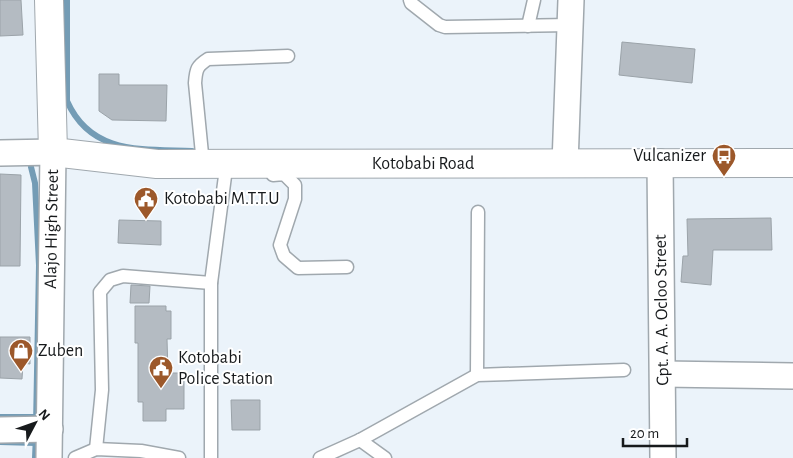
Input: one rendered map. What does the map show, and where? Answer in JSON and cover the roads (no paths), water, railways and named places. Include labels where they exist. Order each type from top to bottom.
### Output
[{"type":"street","name":"Alajo High Street","points":[[49,0],[53,152],[49,458]]},
{"type":"street","points":[[565,164],[571,0]]},
{"type":"street","points":[[0,153],[53,152]]},
{"type":"street","name":"Kotobabi Road","points":[[53,152],[157,164],[219,168],[660,162],[793,163]]},
{"type":"street","name":"Cpt. A. A. Ocloo Street","points":[[660,162],[663,374],[662,458]]},
{"type":"street","points":[[663,374],[793,376]]},
{"type":"street","points":[[0,430],[50,429]]},
{"type":"lane","points":[[410,0],[411,3],[439,25],[445,27],[570,26]]},
{"type":"lane","points":[[528,26],[534,0]]},
{"type":"lane","points":[[211,458],[211,283],[219,168],[195,83],[196,70],[208,59],[288,56]]},
{"type":"lane","points":[[219,168],[284,174],[295,185],[295,199],[280,245],[284,256],[298,268],[347,267]]},
{"type":"lane","points":[[477,375],[478,212]]},
{"type":"lane","points":[[96,449],[102,390],[100,292],[110,280],[123,276],[211,283]]},
{"type":"lane","points":[[320,458],[360,440],[477,375],[624,370]]},
{"type":"lane","points":[[360,440],[385,458]]},
{"type":"lane","points":[[75,458],[96,449],[141,451],[179,458]]},
{"type":"waterway","points":[[67,0],[67,101],[77,119],[104,140],[120,146],[137,149],[192,151]]},
{"type":"waterway","points":[[31,167],[35,183],[39,265],[36,425]]},
{"type":"waterway","points":[[0,417],[36,417]]},
{"type":"waterway","points":[[35,458],[36,435]]},
{"type":"waterway","points":[[0,442],[36,443]]},
{"type":"place","name":"Vulcanizer","points":[[724,177]]},
{"type":"place","name":"Kotobabi M.T.T.U","points":[[146,220]]},
{"type":"place","name":"Zuben","points":[[21,372]]},
{"type":"place","name":"Kotobabi Police Station","points":[[161,389]]}]
